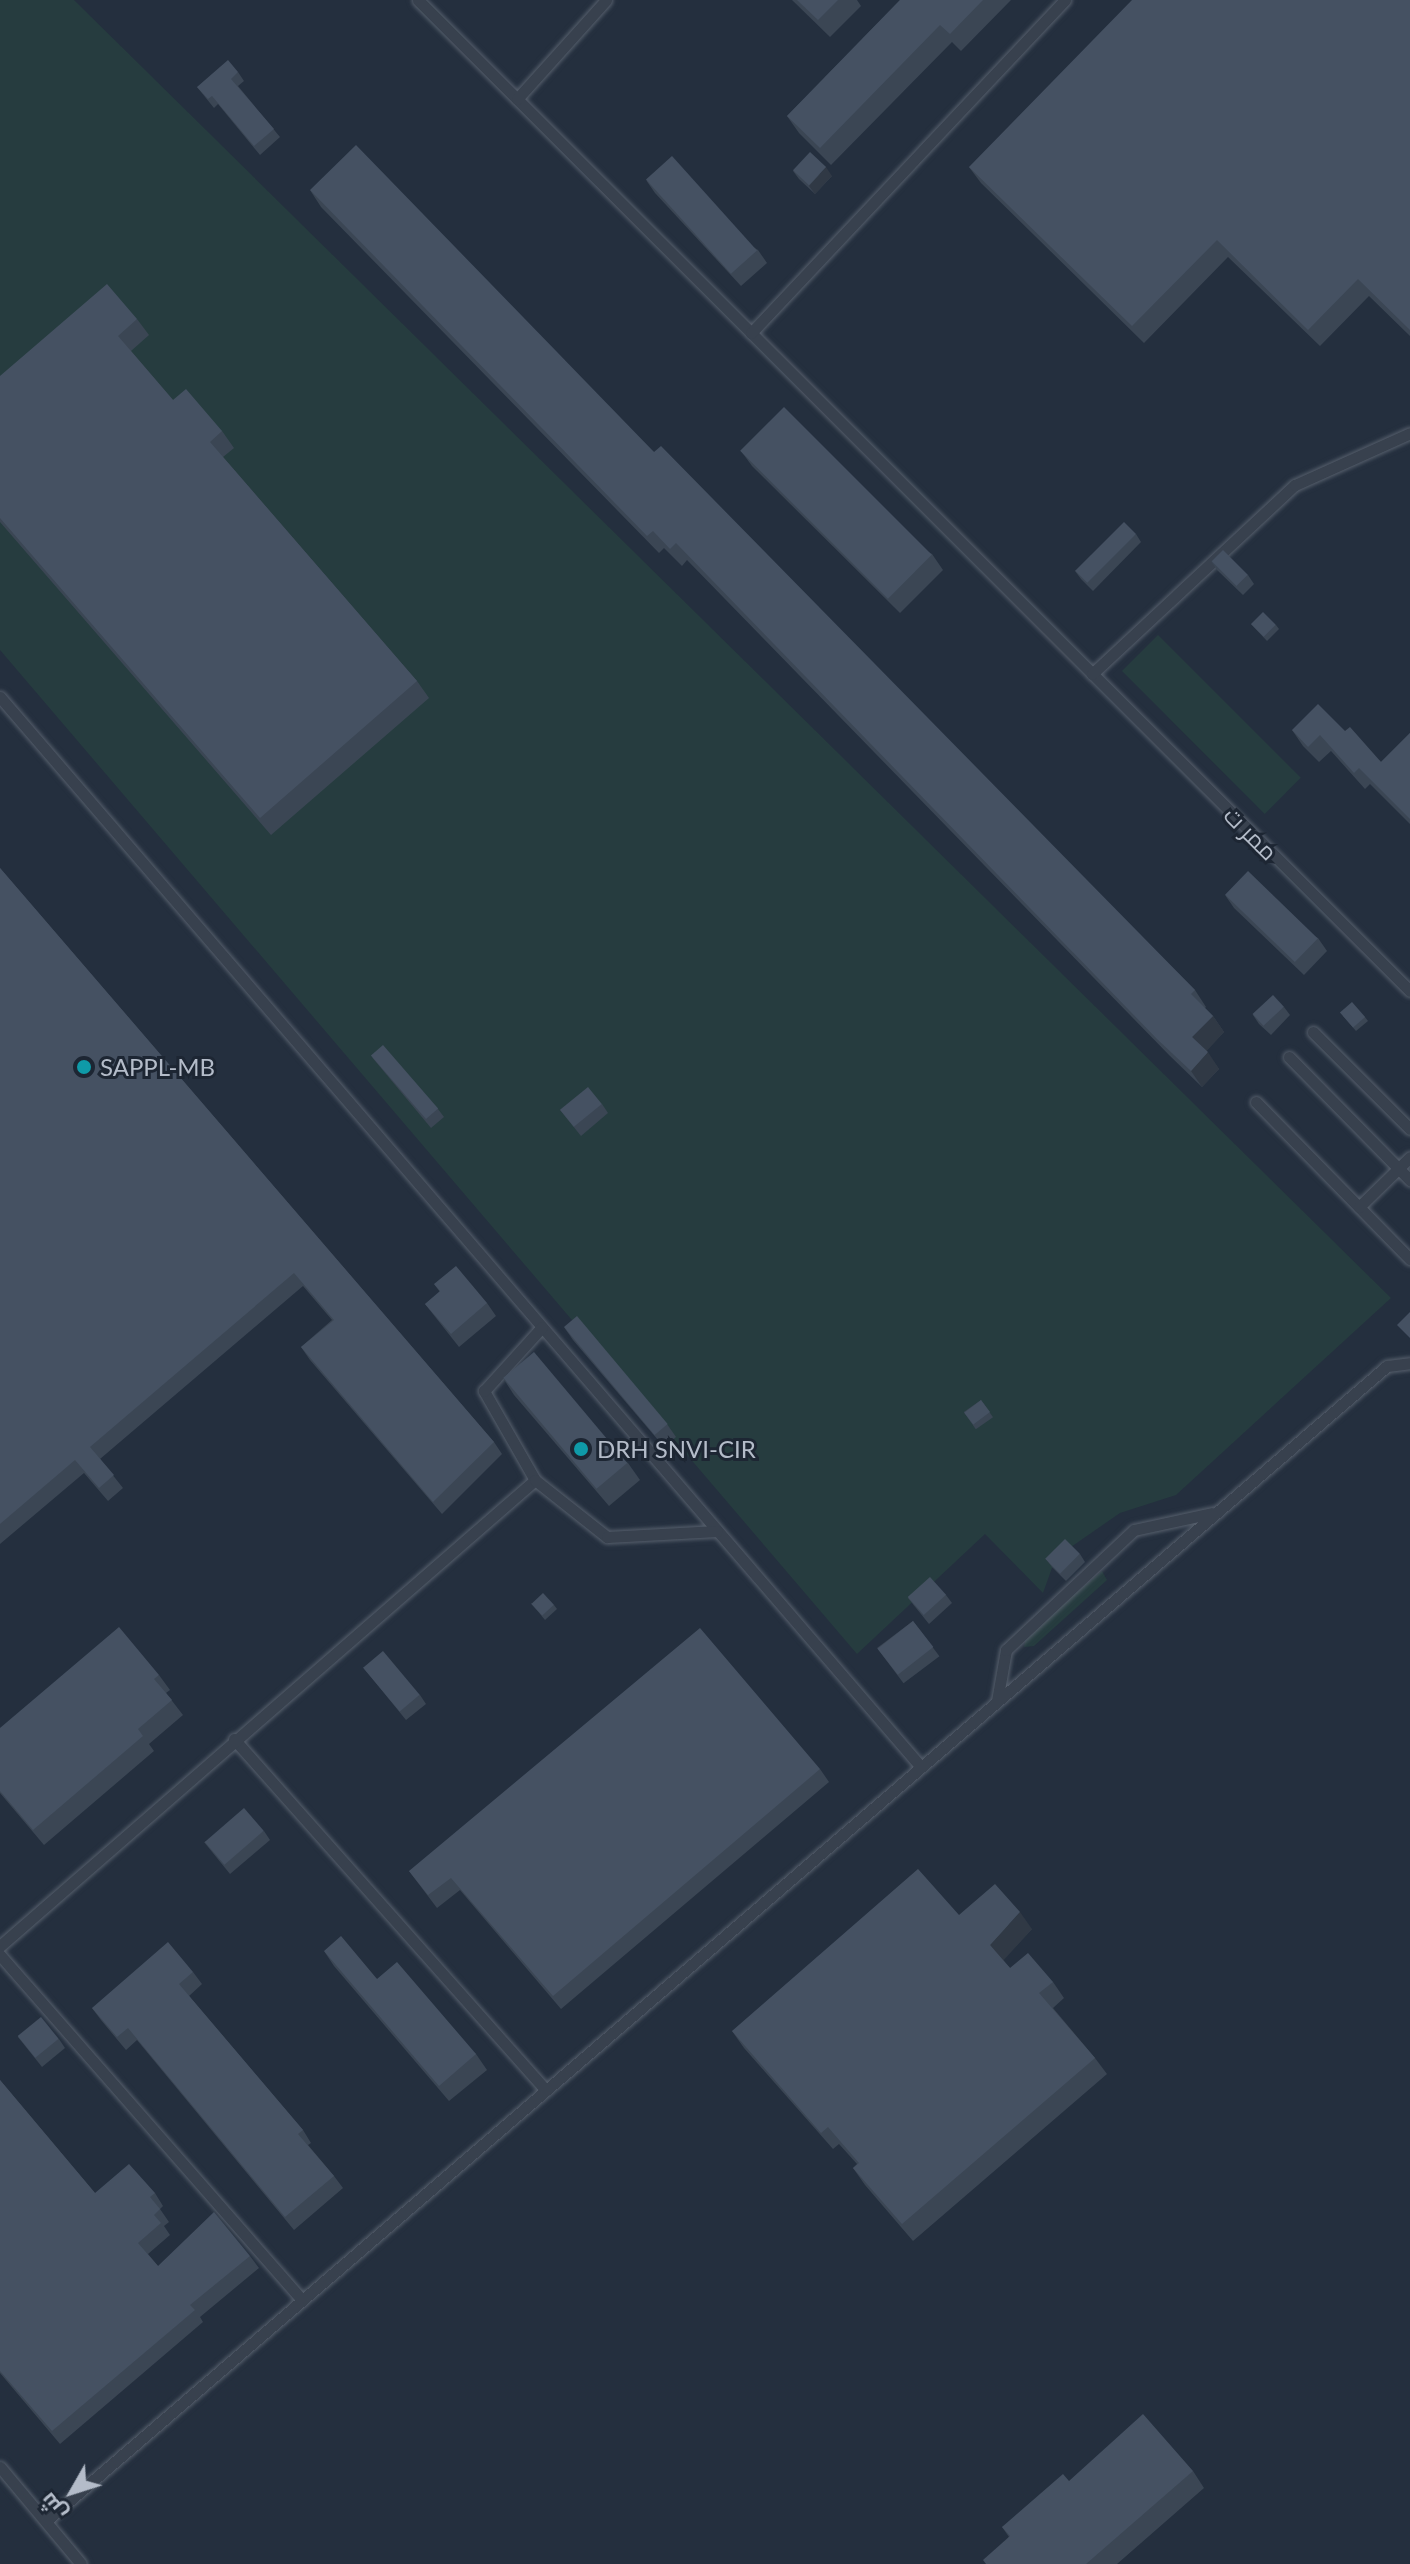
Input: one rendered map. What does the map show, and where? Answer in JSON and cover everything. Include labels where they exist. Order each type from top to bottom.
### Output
[{"type":"lane","name":"ممر ت","points":[[418,0],[1410,991]]},
{"type":"lane","points":[[517,99],[606,0]]},
{"type":"lane","points":[[751,333],[1065,0]]},
{"type":"lane","points":[[1092,674],[1295,485],[1410,433]]},
{"type":"lane","points":[[0,697],[921,1767]]},
{"type":"lane","points":[[1313,1032],[1410,1129]]},
{"type":"lane","points":[[1289,1057],[1410,1180]]},
{"type":"lane","points":[[1256,1102],[1410,1259]]},
{"type":"lane","points":[[1359,1207],[1410,1157]]},
{"type":"lane","points":[[542,1327],[484,1391],[535,1480],[607,1537],[717,1531]]},
{"type":"lane","points":[[46,2521],[1387,1366],[1410,1363]]},
{"type":"lane","points":[[0,1946],[535,1480]]},
{"type":"lane","points":[[997,1701],[1006,1650],[1134,1530],[1216,1512]]},
{"type":"lane","points":[[234,1739],[546,2090]]},
{"type":"lane","points":[[0,1955],[302,2300]]},
{"type":"lane","points":[[0,2467],[81,2564]]},
{"type":"green space","points":[[0,0],[74,0],[1391,1298],[1176,1495],[1120,1513],[1071,1547],[1052,1568],[1043,1593],[985,1534],[857,1654],[0,650]]},
{"type":"green space","points":[[1158,635],[1301,778],[1265,814],[1122,671]]},
{"type":"green space","points":[[1102,1571],[1107,1580],[1034,1646],[1024,1647],[1026,1636]]},
{"type":"building","points":[[797,0],[838,0],[818,20]]},
{"type":"building","points":[[900,0],[983,0],[950,34],[940,25],[820,148],[787,116]]},
{"type":"building","points":[[1132,0],[1410,0],[1410,330],[1358,279],[1308,330],[1217,240],[1132,326],[969,167]]},
{"type":"building","points":[[228,60],[238,72],[231,79],[274,129],[254,146],[212,96],[208,99],[197,87]]},
{"type":"building","points":[[356,145],[654,452],[661,446],[1195,990],[1191,994],[1213,1016],[1192,1037],[1208,1052],[1191,1071],[676,543],[670,549],[653,531],[647,536],[310,190]]},
{"type":"building","points":[[810,152],[826,167],[809,185],[793,170]]},
{"type":"building","points":[[672,156],[757,250],[731,274],[646,179]]},
{"type":"building","points":[[107,284],[137,319],[118,336],[173,400],[186,389],[222,431],[210,442],[417,681],[260,818],[0,518],[0,376]]},
{"type":"building","points":[[784,407],[932,555],[888,599],[740,451]]},
{"type":"building","points":[[1124,522],[1136,534],[1087,583],[1075,571]]},
{"type":"building","points":[[1223,550],[1248,575],[1236,586],[1212,561]]},
{"type":"building","points":[[1263,612],[1276,625],[1264,637],[1251,624]]},
{"type":"building","points":[[1318,704],[1345,731],[1350,727],[1381,762],[1410,733],[1410,819],[1359,768],[1354,773],[1320,735],[1308,747],[1292,730]]},
{"type":"building","name":"SAPPL-MB","points":[[0,868],[494,1442],[433,1502],[301,1347],[334,1320],[294,1273],[90,1447],[114,1475],[99,1488],[75,1460],[0,1524]]},
{"type":"building","points":[[1248,871],[1318,938],[1295,962],[1225,895]]},
{"type":"building","points":[[1273,995],[1284,1007],[1263,1026],[1253,1014]]},
{"type":"building","points":[[1352,1002],[1365,1017],[1353,1028],[1340,1012]]},
{"type":"building","points":[[383,1045],[438,1108],[426,1119],[371,1055]]},
{"type":"building","points":[[588,1087],[602,1104],[574,1127],[560,1110]]},
{"type":"building","points":[[456,1266],[487,1303],[451,1334],[425,1304],[440,1291],[434,1284]]},
{"type":"building","points":[[1410,1312],[1410,1338],[1397,1325]]},
{"type":"building","points":[[577,1316],[668,1424],[655,1435],[564,1327]]},
{"type":"building","points":[[534,1352],[627,1463],[597,1489],[503,1378]]},
{"type":"building","points":[[981,1400],[990,1412],[973,1425],[964,1413]]},
{"type":"building","points":[[1065,1539],[1080,1554],[1060,1574],[1045,1559]]},
{"type":"building","points":[[930,1577],[946,1595],[924,1615],[908,1597]]},
{"type":"building","points":[[543,1593],[554,1605],[542,1616],[531,1604]]},
{"type":"building","points":[[913,1621],[933,1647],[898,1675],[878,1649]]},
{"type":"building","points":[[119,1627],[159,1675],[154,1679],[172,1700],[138,1729],[143,1736],[33,1830],[0,1791],[0,1728]]},
{"type":"building","points":[[700,1628],[820,1769],[553,1996],[451,1878],[428,1895],[409,1871]]},
{"type":"building","points":[[383,1651],[420,1695],[400,1711],[363,1668]]},
{"type":"building","points":[[244,1808],[264,1831],[224,1865],[205,1842]]},
{"type":"building","points":[[918,1869],[959,1915],[995,1884],[1020,1912],[990,1945],[1010,1968],[1028,1953],[1053,1982],[1039,1993],[1095,2058],[902,2224],[853,2168],[859,2163],[828,2127],[821,2133],[732,2031]]},
{"type":"building","points":[[341,1936],[377,1979],[397,1962],[476,2054],[439,2086],[324,1951]]},
{"type":"building","points":[[168,1942],[193,1972],[179,1984],[303,2130],[298,2134],[334,2176],[285,2217],[128,2028],[117,2037],[92,2008]]},
{"type":"building","points":[[41,2017],[59,2039],[35,2058],[18,2036]]},
{"type":"building","points":[[0,2080],[95,2193],[129,2164],[155,2193],[150,2197],[160,2209],[154,2215],[161,2223],[138,2243],[158,2266],[214,2212],[250,2256],[190,2305],[195,2310],[52,2431],[0,2371]]},
{"type":"building","points":[[1143,2414],[1193,2471],[1086,2564],[986,2564],[983,2560],[1010,2536],[1002,2527],[1063,2474],[1069,2481]]},
{"type":"place","name":"SAPPL-MB","points":[[84,1067]]},
{"type":"place","name":"DRH SNVI-CIR","points":[[581,1449]]}]
